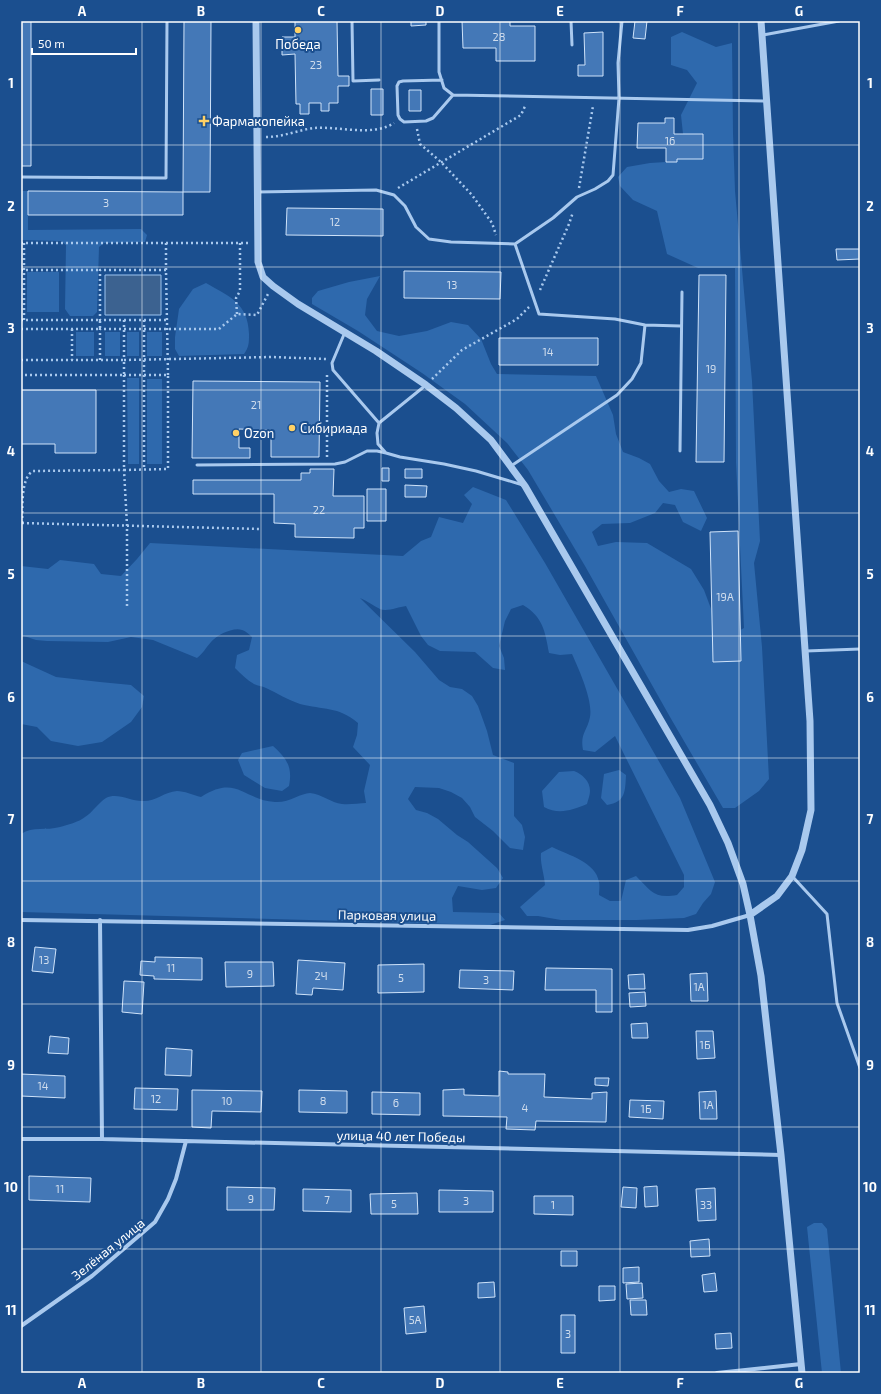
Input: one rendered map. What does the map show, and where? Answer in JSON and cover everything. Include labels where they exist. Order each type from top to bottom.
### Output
[{"type":"street","points":[[256,21],[258,262],[263,277],[272,286],[298,304],[376,351],[426,385],[456,408],[491,440],[525,486],[710,805],[728,842],[743,884],[750,915],[760,976],[781,1155],[802,1373]]},
{"type":"street","points":[[750,915],[777,896],[792,876],[802,850],[811,810],[810,721],[761,21]]},
{"type":"street","name":"Парковая улица","points":[[21,920],[688,930],[712,926],[750,915]]},
{"type":"street","points":[[100,920],[102,1140]]},
{"type":"street","name":"улица 40 лет Победы","points":[[21,1139],[781,1155]]},
{"type":"street","name":"Зелёная улица","points":[[21,1326],[92,1276],[155,1222],[168,1199],[176,1179],[186,1142]]},
{"type":"street","points":[[717,1373],[801,1364]]},
{"type":"lane","points":[[21,177],[166,178],[167,21]]},
{"type":"lane","points":[[352,21],[353,81],[379,80]]},
{"type":"lane","points":[[440,21],[439,72],[444,88],[453,95],[767,101]]},
{"type":"lane","points":[[571,21],[572,45]]},
{"type":"lane","points":[[257,192],[376,190],[394,195],[405,206],[416,227],[429,239],[451,242],[515,244],[553,218],[577,197],[595,189],[613,175],[619,98],[618,63],[622,21]]},
{"type":"lane","points":[[762,35],[840,21]]},
{"type":"lane","points":[[442,80],[399,82],[397,86],[398,114],[400,119],[404,122],[426,121],[433,118],[453,95]]},
{"type":"lane","points":[[515,244],[539,314],[614,319],[645,325],[681,326]]},
{"type":"lane","points":[[680,451],[682,292]]},
{"type":"lane","points":[[511,466],[617,395],[632,379],[641,363],[645,325]]},
{"type":"lane","points":[[345,332],[332,363],[333,370],[379,423]]},
{"type":"lane","points":[[386,453],[378,444],[377,433],[379,423],[426,385]]},
{"type":"lane","points":[[197,465],[327,464],[345,462],[367,451],[377,451],[400,457],[476,471],[525,486]]},
{"type":"lane","points":[[805,651],[860,649]]},
{"type":"lane","points":[[792,876],[827,914],[837,1003],[860,1068]]},
{"type":"path","points":[[389,194],[521,114],[529,97]]},
{"type":"path","points":[[426,385],[462,350],[517,319],[534,302],[569,224],[577,197],[590,129],[594,97]]},
{"type":"path","points":[[257,137],[284,136],[314,128],[372,130],[388,127],[400,119]]},
{"type":"path","points":[[417,121],[417,134],[420,144],[441,162],[472,195],[492,223],[499,243]]},
{"type":"path","points":[[166,242],[166,320],[168,322],[168,469],[33,471],[29,473],[25,481],[22,522],[259,529]]},
{"type":"path","points":[[166,320],[23,320],[22,243],[258,242]]},
{"type":"path","points":[[238,314],[236,298],[240,291],[240,243]]},
{"type":"path","points":[[23,270],[166,270]]},
{"type":"path","points":[[100,270],[100,360]]},
{"type":"path","points":[[21,329],[220,328],[238,314],[257,315],[272,286]]},
{"type":"path","points":[[124,320],[124,470],[127,525],[127,608]]},
{"type":"path","points":[[144,320],[144,470]]},
{"type":"path","points":[[72,329],[72,360]]},
{"type":"path","points":[[21,360],[168,360],[272,357],[327,359],[327,366]]},
{"type":"path","points":[[327,374],[327,464]]},
{"type":"path","points":[[21,375],[168,375]]},
{"type":"shaded area","points":[[682,32],[716,47],[732,43],[735,191],[752,381],[760,541],[754,563],[762,647],[769,779],[759,791],[735,808],[723,808],[585,566],[528,470],[507,443],[465,404],[422,373],[358,331],[312,304],[312,298],[318,291],[349,282],[380,276],[367,299],[365,315],[377,331],[399,336],[427,331],[451,322],[468,325],[481,339],[491,364],[497,374],[596,376],[613,415],[616,434],[623,452],[650,464],[659,481],[669,492],[681,489],[694,491],[707,518],[701,531],[683,522],[675,505],[663,503],[655,513],[630,523],[602,524],[592,532],[598,546],[616,542],[647,543],[691,569],[704,590],[716,622],[733,634],[744,628],[736,463],[735,268],[698,268],[667,254],[657,211],[633,200],[620,186],[618,177],[627,167],[666,162],[677,159],[703,159],[703,134],[683,134],[681,115],[697,83],[687,70],[671,65],[671,37]]},
{"type":"shaded area","points":[[21,191],[28,191],[28,230],[141,229],[147,235],[145,242],[104,243],[99,247],[97,312],[93,316],[70,316],[65,309],[66,245],[61,241],[21,240]]},
{"type":"shaded area","points":[[27,272],[59,272],[59,312],[27,312]]},
{"type":"shaded area","points":[[105,275],[161,275],[161,315],[105,315]]},
{"type":"shaded area","points":[[206,283],[230,297],[241,308],[245,315],[248,323],[249,340],[248,347],[244,354],[179,356],[175,349],[179,309],[193,289]]},
{"type":"shaded area","points":[[76,332],[94,332],[94,356],[76,356]]},
{"type":"shaded area","points":[[105,332],[120,332],[120,356],[105,356]]},
{"type":"shaded area","points":[[127,332],[139,332],[139,356],[127,356]]},
{"type":"shaded area","points":[[147,332],[162,332],[162,356],[147,356]]},
{"type":"shaded area","points":[[127,378],[139,378],[139,464],[128,464]]},
{"type":"shaded area","points":[[147,379],[162,379],[162,464],[147,464]]},
{"type":"shaded area","points":[[473,487],[506,500],[545,563],[680,798],[715,882],[711,894],[696,914],[684,918],[637,920],[561,920],[538,916],[527,916],[520,907],[545,885],[541,853],[552,847],[573,856],[593,869],[599,882],[599,895],[610,901],[621,901],[626,880],[636,876],[650,890],[658,895],[677,895],[684,887],[684,875],[615,736],[595,752],[583,750],[582,740],[589,722],[590,710],[582,676],[572,654],[560,655],[549,653],[542,625],[535,614],[523,605],[511,609],[505,621],[499,646],[504,658],[505,670],[493,668],[475,652],[440,651],[428,645],[421,636],[406,606],[383,610],[360,598],[415,652],[439,680],[450,687],[462,689],[472,696],[478,706],[487,731],[493,755],[514,763],[514,816],[522,825],[525,837],[523,850],[510,848],[493,831],[475,817],[470,807],[462,798],[451,792],[439,788],[415,787],[408,799],[416,810],[427,813],[438,819],[468,842],[497,868],[503,878],[496,888],[482,890],[458,886],[452,898],[453,912],[499,913],[505,920],[490,925],[21,912],[21,834],[30,830],[55,828],[76,822],[88,815],[100,802],[110,796],[119,796],[137,801],[147,801],[177,791],[186,792],[201,797],[223,788],[232,788],[264,800],[275,802],[290,800],[306,793],[310,793],[342,804],[366,803],[364,791],[370,765],[353,747],[357,735],[358,723],[337,711],[308,706],[291,701],[266,688],[254,684],[246,679],[235,668],[237,655],[249,650],[252,637],[248,633],[238,629],[221,634],[211,642],[197,658],[153,640],[131,637],[108,642],[47,641],[36,640],[21,635],[21,566],[48,569],[60,560],[94,564],[101,574],[121,576],[150,543],[403,556],[421,541],[431,537],[439,517],[463,523],[472,504],[464,495]]},
{"type":"shaded area","points":[[21,661],[56,677],[131,685],[144,696],[142,707],[131,722],[102,742],[78,746],[51,741],[37,727],[21,724]]},
{"type":"shaded area","points":[[273,746],[282,754],[290,773],[289,786],[282,791],[265,788],[244,775],[238,760],[242,753]]},
{"type":"shaded area","points":[[619,770],[626,775],[625,791],[618,801],[607,805],[601,798],[604,774]]},
{"type":"shaded area","points":[[574,771],[583,776],[589,784],[590,793],[587,804],[566,811],[555,811],[544,807],[542,791],[559,772]]},
{"type":"shaded area","points":[[814,1223],[822,1223],[827,1229],[841,1373],[822,1373],[807,1227]]},
{"type":"building","points":[[21,21],[31,21],[31,166],[21,166]]},
{"type":"building","points":[[184,21],[211,21],[210,192],[183,192]]},
{"type":"building","points":[[295,21],[337,21],[338,76],[349,76],[349,86],[338,86],[338,103],[329,103],[329,111],[321,111],[321,103],[309,103],[309,114],[300,114],[300,104],[296,104],[295,54],[282,55],[282,37],[295,37]]},
{"type":"building","points":[[411,21],[426,21],[426,25],[411,26]]},
{"type":"building","points":[[462,21],[510,21],[510,26],[535,26],[535,61],[496,61],[496,48],[463,48]]},
{"type":"building","points":[[635,21],[647,21],[645,39],[633,38]]},
{"type":"building","points":[[603,32],[603,76],[578,76],[578,65],[585,65],[584,33]]},
{"type":"building","points":[[371,89],[383,89],[383,115],[371,115]]},
{"type":"building","points":[[409,90],[421,90],[421,111],[409,111]]},
{"type":"building","points":[[665,118],[674,118],[674,134],[703,134],[703,159],[677,159],[677,162],[666,162],[666,148],[637,148],[638,123],[665,123]]},
{"type":"building","points":[[28,191],[183,192],[183,215],[28,215]]},
{"type":"building","points":[[287,208],[383,209],[383,236],[286,235]]},
{"type":"building","points":[[836,249],[860,249],[860,259],[837,260]]},
{"type":"building","points":[[404,271],[501,272],[500,299],[404,298]]},
{"type":"building","points":[[699,275],[726,275],[724,462],[696,462]]},
{"type":"building","points":[[499,338],[598,338],[598,365],[499,365]]},
{"type":"building","points":[[193,381],[320,382],[319,457],[271,457],[271,430],[239,429],[239,448],[250,448],[250,458],[192,458]]},
{"type":"building","points":[[21,390],[96,390],[96,453],[55,453],[55,444],[21,444]]},
{"type":"building","points":[[382,468],[389,468],[389,481],[382,481]]},
{"type":"building","points":[[310,469],[334,469],[333,496],[364,496],[364,528],[354,528],[354,538],[295,537],[295,524],[274,523],[274,494],[193,494],[193,480],[301,480],[301,473],[310,473]]},
{"type":"building","points":[[405,469],[422,469],[422,478],[405,478]]},
{"type":"building","points":[[405,485],[427,486],[426,497],[405,497]]},
{"type":"building","points":[[367,489],[386,489],[386,521],[367,521]]},
{"type":"building","points":[[738,531],[741,661],[713,662],[710,532]]},
{"type":"building","points":[[35,947],[56,949],[53,973],[32,971]]},
{"type":"building","points":[[155,957],[202,958],[202,980],[154,979],[154,976],[140,975],[141,961],[155,962]]},
{"type":"building","points":[[298,960],[345,963],[343,990],[313,988],[312,995],[296,994]]},
{"type":"building","points":[[225,962],[273,962],[274,986],[226,987]]},
{"type":"building","points":[[424,964],[424,992],[378,993],[378,965]]},
{"type":"building","points":[[546,968],[612,969],[612,1012],[596,1012],[596,990],[545,990]]},
{"type":"building","points":[[460,970],[514,971],[513,990],[459,988]]},
{"type":"building","points":[[707,973],[708,1001],[691,1001],[690,974]]},
{"type":"building","points":[[644,974],[645,989],[629,989],[628,975]]},
{"type":"building","points":[[124,981],[144,982],[142,1014],[122,1012]]},
{"type":"building","points":[[645,992],[646,1006],[630,1007],[629,993]]},
{"type":"building","points":[[647,1023],[648,1038],[632,1038],[631,1024]]},
{"type":"building","points":[[696,1031],[713,1031],[715,1058],[697,1059]]},
{"type":"building","points":[[50,1036],[69,1038],[68,1054],[48,1053]]},
{"type":"building","points":[[166,1048],[192,1050],[191,1076],[165,1075]]},
{"type":"building","points":[[499,1071],[508,1072],[508,1074],[545,1074],[544,1097],[592,1099],[592,1093],[607,1092],[606,1122],[536,1121],[535,1130],[506,1129],[507,1117],[443,1116],[443,1090],[464,1089],[464,1095],[499,1096]]},
{"type":"building","points":[[21,1074],[65,1076],[65,1098],[21,1096]]},
{"type":"building","points":[[595,1078],[609,1078],[608,1086],[595,1085]]},
{"type":"building","points":[[135,1088],[178,1089],[177,1110],[134,1109]]},
{"type":"building","points":[[192,1090],[262,1091],[261,1112],[212,1111],[211,1128],[192,1127]]},
{"type":"building","points":[[299,1090],[347,1091],[347,1113],[299,1112]]},
{"type":"building","points":[[716,1091],[717,1119],[700,1119],[699,1092]]},
{"type":"building","points":[[372,1092],[420,1093],[420,1115],[372,1114]]},
{"type":"building","points":[[630,1100],[664,1101],[663,1119],[629,1117]]},
{"type":"building","points":[[29,1176],[91,1178],[90,1202],[29,1200]]},
{"type":"building","points":[[657,1186],[658,1206],[645,1207],[644,1187]]},
{"type":"building","points":[[227,1187],[275,1188],[274,1210],[227,1210]]},
{"type":"building","points":[[623,1187],[637,1188],[636,1208],[621,1207]]},
{"type":"building","points":[[715,1188],[716,1220],[698,1221],[696,1189]]},
{"type":"building","points":[[303,1189],[351,1190],[351,1212],[303,1211]]},
{"type":"building","points":[[439,1190],[493,1191],[493,1212],[439,1212]]},
{"type":"building","points":[[417,1193],[418,1214],[371,1214],[370,1194]]},
{"type":"building","points":[[534,1196],[573,1196],[573,1215],[534,1214]]},
{"type":"building","points":[[709,1239],[710,1256],[691,1257],[690,1241]]},
{"type":"building","points":[[561,1251],[577,1251],[577,1266],[561,1266]]},
{"type":"building","points":[[639,1267],[639,1282],[623,1283],[623,1268]]},
{"type":"building","points":[[715,1273],[717,1291],[704,1292],[702,1275]]},
{"type":"building","points":[[494,1282],[495,1297],[478,1298],[478,1283]]},
{"type":"building","points":[[642,1283],[643,1298],[627,1299],[626,1284]]},
{"type":"building","points":[[599,1286],[615,1286],[615,1300],[599,1301]]},
{"type":"building","points":[[630,1300],[646,1300],[647,1315],[631,1315]]},
{"type":"building","points":[[424,1306],[426,1332],[406,1334],[404,1308]]},
{"type":"building","points":[[561,1315],[575,1315],[575,1353],[561,1353]]},
{"type":"building","points":[[731,1333],[732,1348],[716,1349],[715,1334]]},
{"type":"place","name":"Победа","points":[[298,30]]},
{"type":"place","name":"Фармакопейка","points":[[204,121]]},
{"type":"place","name":"Сибириада","points":[[292,428]]},
{"type":"place","name":"Ozon","points":[[236,433]]}]
